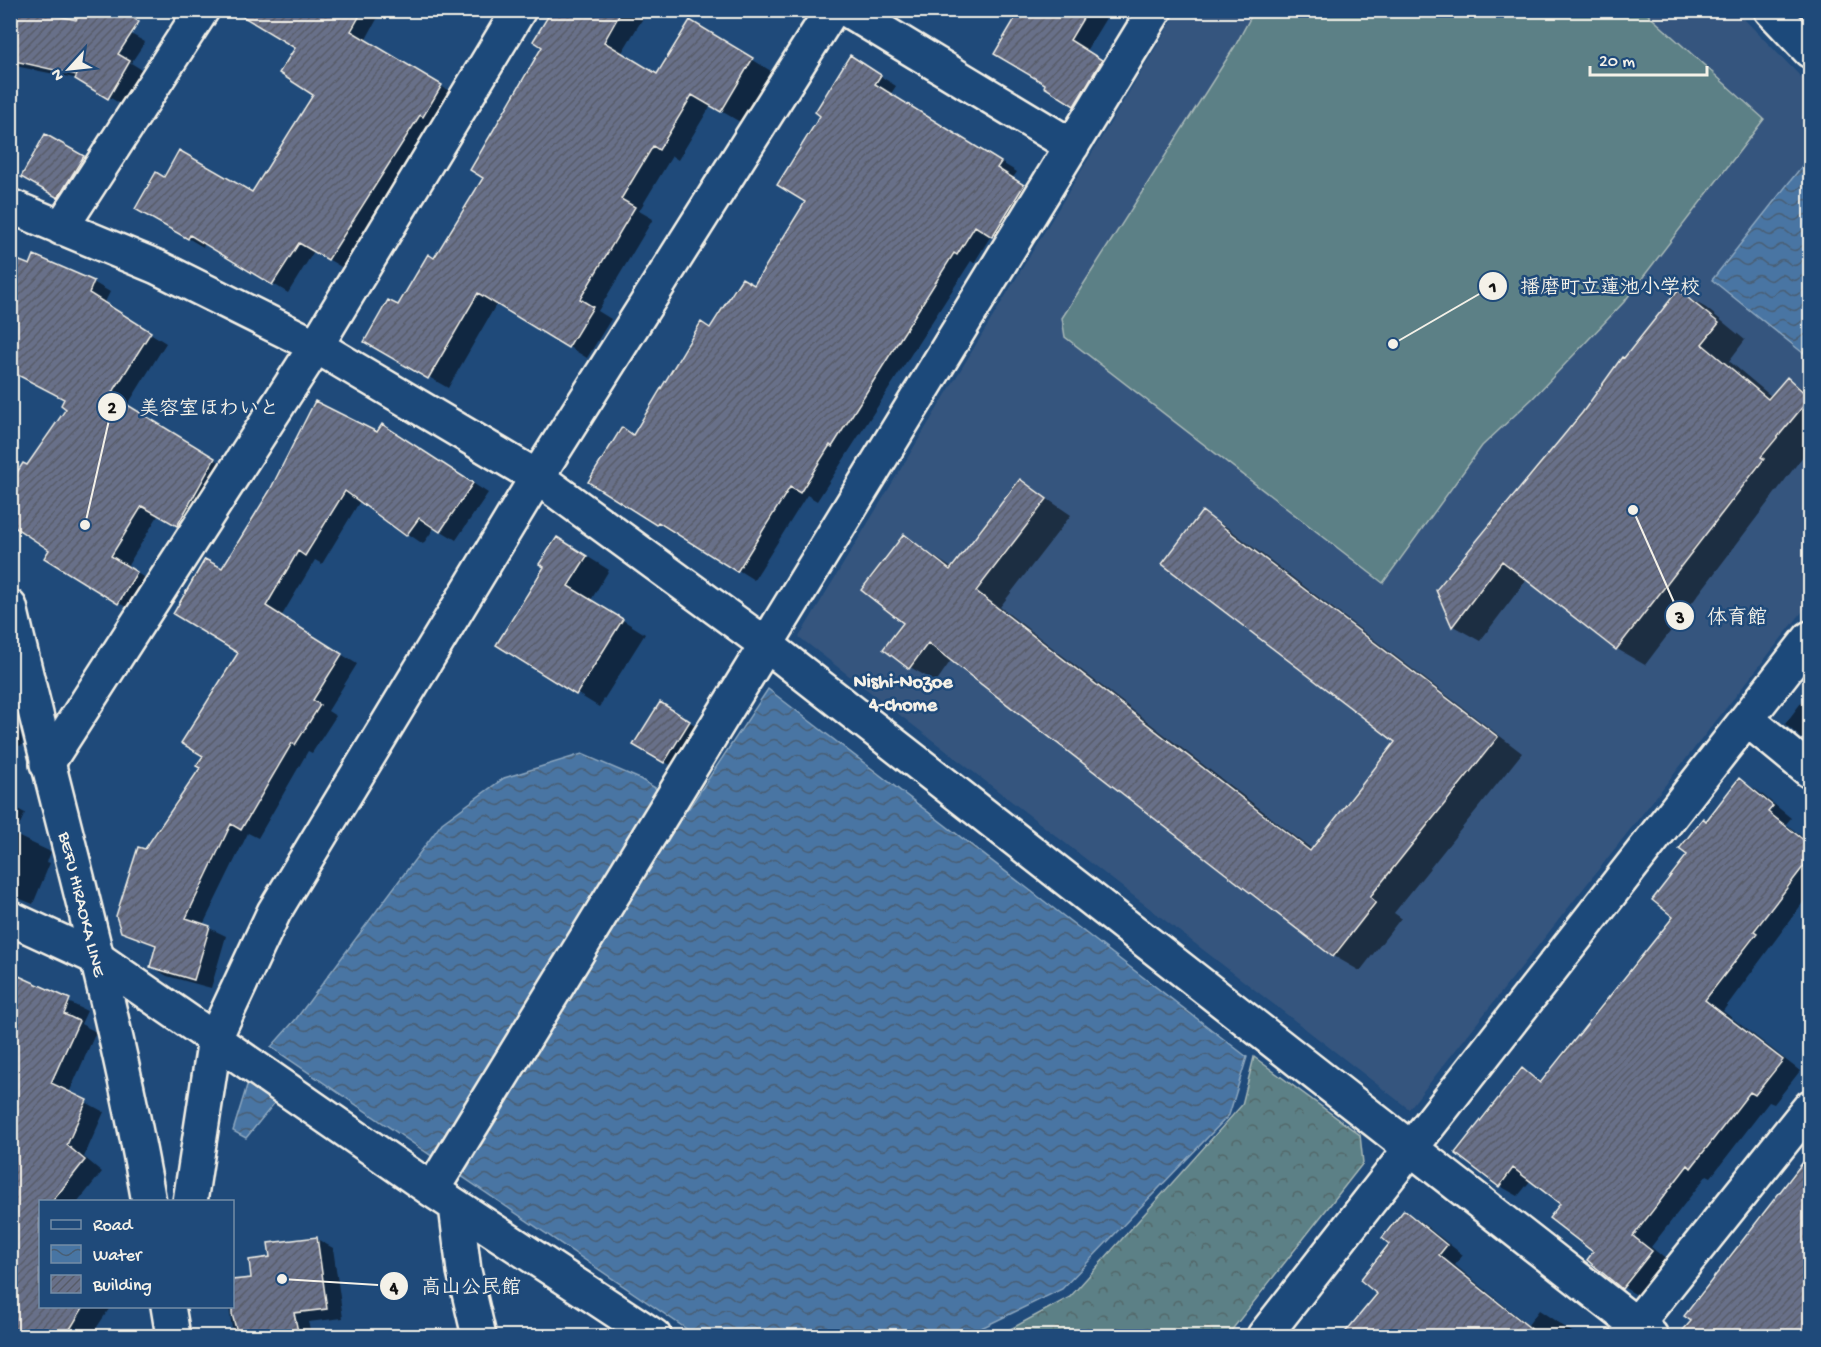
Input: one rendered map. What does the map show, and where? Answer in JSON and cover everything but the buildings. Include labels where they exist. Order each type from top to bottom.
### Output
[{"type":"street","points":[[61,228],[202,10]]},
{"type":"street","points":[[47,764],[316,346],[519,10]]},
{"type":"street","points":[[190,1200],[215,1038],[274,912],[537,477],[832,10]]},
{"type":"street","points":[[847,10],[1072,146]]},
{"type":"street","points":[[479,1336],[444,1198],[682,785],[1155,10]]},
{"type":"street","points":[[1771,10],[1810,51]]},
{"type":"street","points":[[10,206],[157,267],[316,346],[537,477],[768,646],[1412,1148],[1638,1333],[1809,1110]]},
{"type":"street","name":"BEFU HIRAOKA LINE","points":[[10,607],[47,764],[97,958],[149,1200]]},
{"type":"street","points":[[1264,1336],[1810,638]]},
{"type":"street","points":[[1748,720],[1810,771]]},
{"type":"street","points":[[10,918],[97,958],[444,1198],[654,1336]]},
{"type":"shaded area","points":[[1178,11],[1736,11],[1810,86],[1810,602],[1409,1109],[799,637]]},
{"type":"green space","points":[[1254,11],[1644,11],[1764,119],[1624,302],[1533,398],[1482,446],[1383,583],[1065,337],[1062,318],[1235,46]]},
{"type":"green space","points":[[1254,1057],[1360,1135],[1363,1163],[1227,1336],[990,1336],[1005,1332],[1070,1297],[1242,1105]]},
{"type":"water","points":[[1802,166],[1810,173],[1810,343],[1803,353],[1712,280]]},
{"type":"water","points":[[768,689],[1247,1057],[1229,1115],[1062,1289],[971,1333],[955,1336],[697,1336],[271,1047],[296,1019],[442,823],[504,778],[582,754],[640,779],[689,808]]},
{"type":"water","points":[[249,1079],[277,1100],[246,1138],[233,1131]]},
{"type":"place","name":"播磨町立蓮池小学校","points":[[1393,344]]},
{"type":"place","name":"体育館","points":[[1633,510]]},
{"type":"place","name":"美容室ほわいと","points":[[85,525]]},
{"type":"place","name":"高山公民館","points":[[282,1279]]},
{"type":"district","name":"Nishi-Nozoe 4-chome","points":[[903,692]]}]
